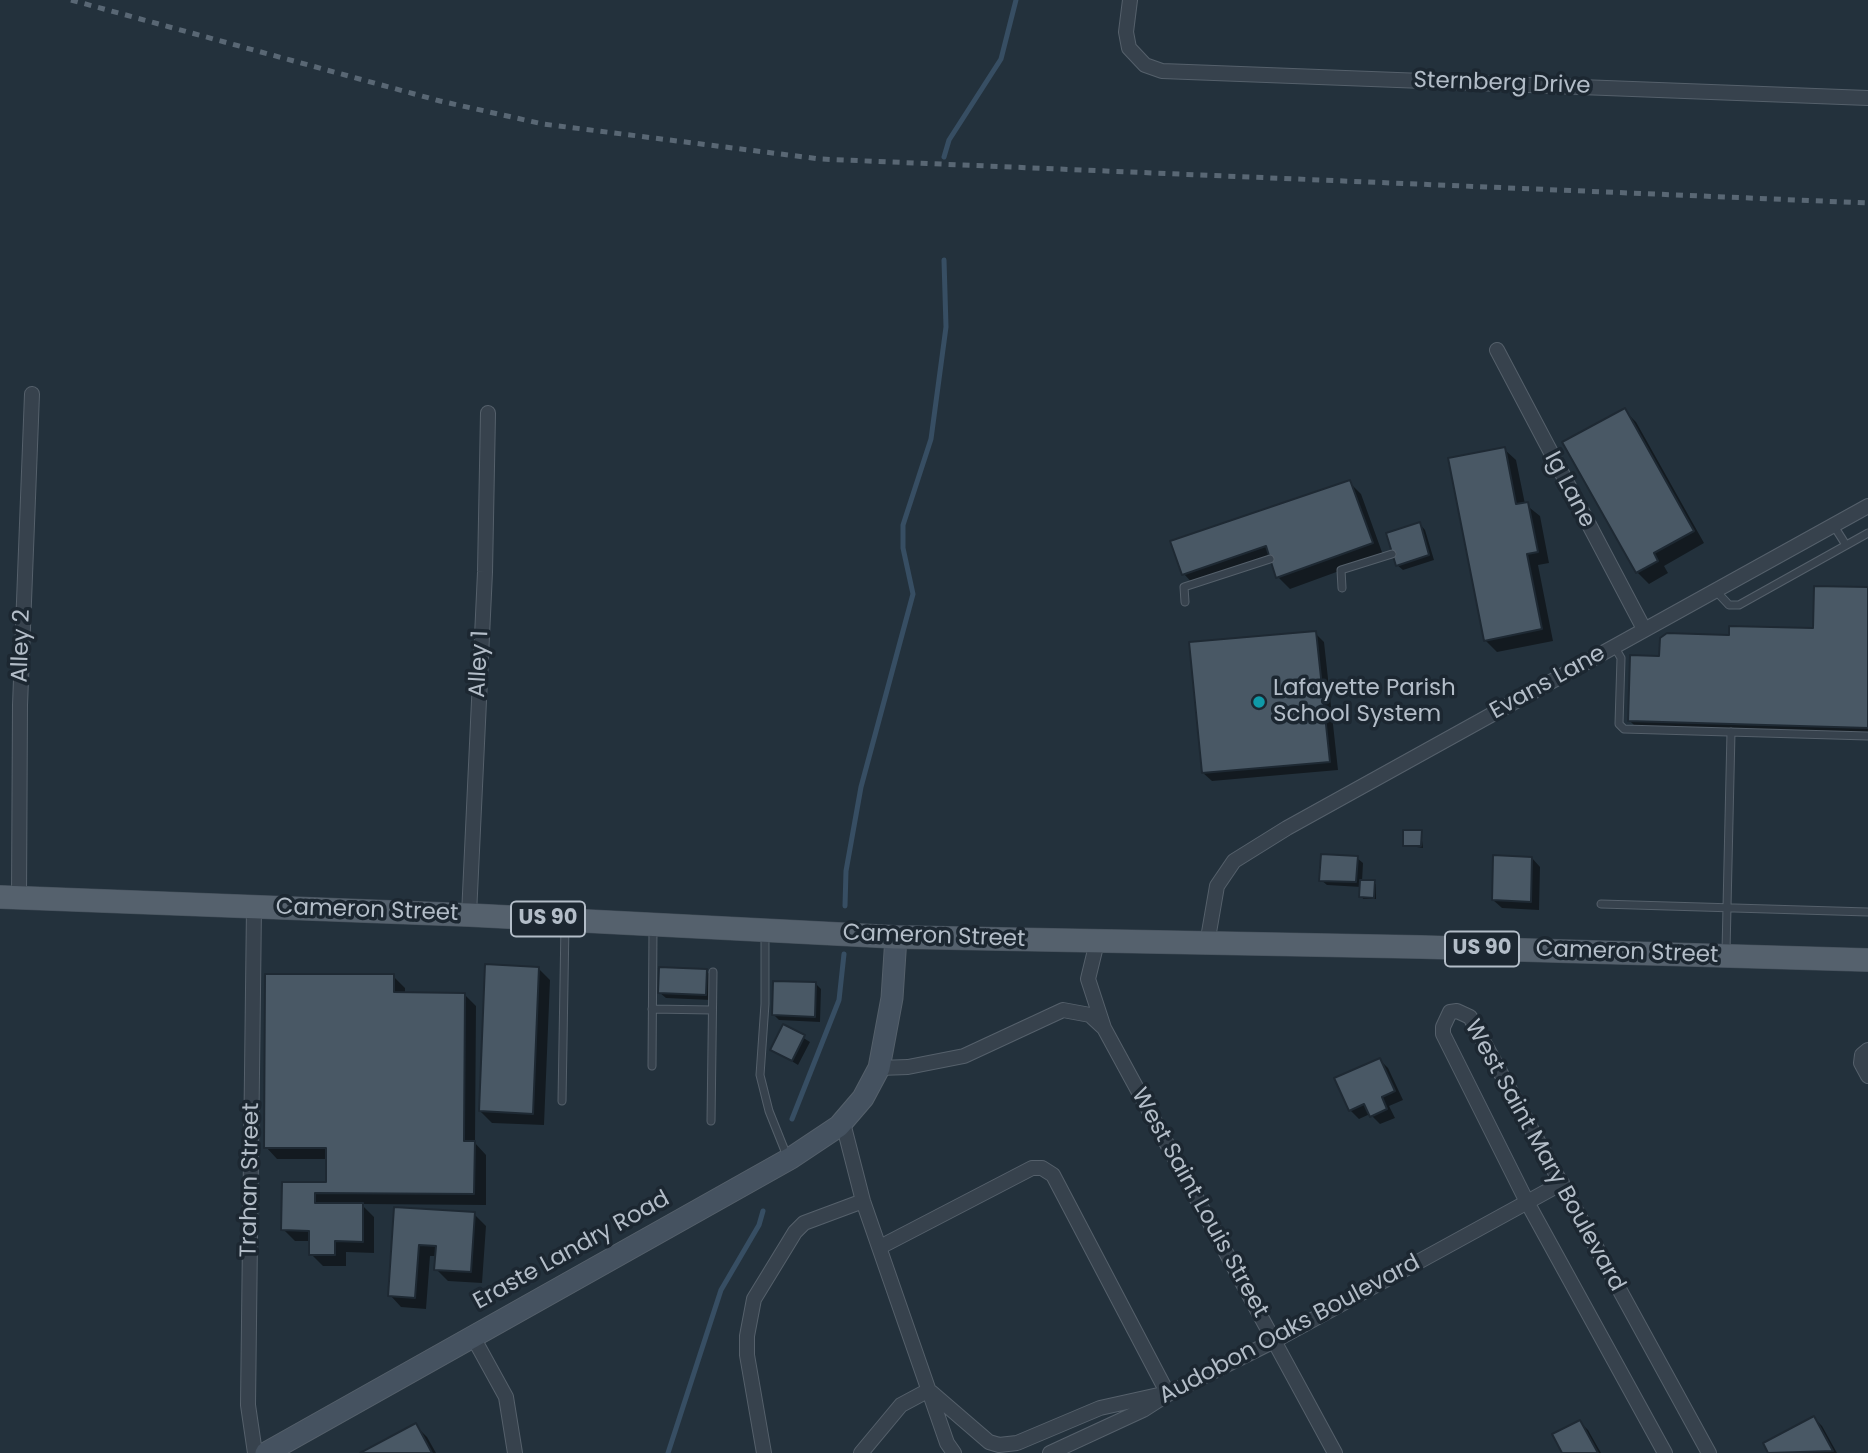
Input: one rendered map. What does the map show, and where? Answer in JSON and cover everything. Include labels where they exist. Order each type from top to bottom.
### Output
[{"type":"main road","name":"Cameron Street","points":[[9,897],[469,915],[896,937],[1868,960]]},
{"type":"street","name":"Sternberg Drive","points":[[1130,0],[1127,40],[1138,60],[1162,71],[1868,98]]},
{"type":"street","name":"Ig Lane","points":[[1497,350],[1644,629]]},
{"type":"street","name":"Alley 2","points":[[9,897],[20,705],[32,394]]},
{"type":"street","name":"Alley 1","points":[[469,915],[485,572],[488,413]]},
{"type":"street","name":"Evans Lane","points":[[1207,944],[1217,886],[1234,861],[1287,828],[1868,506]]},
{"type":"street","name":"Trahan Street","points":[[254,907],[248,1405],[255,1453]]},
{"type":"street","name":"Eraste Landry Road","points":[[266,1453],[789,1160],[843,1123],[863,1098],[879,1068],[892,998],[896,937]]},
{"type":"street","points":[[1097,942],[1088,979],[1104,1028]]},
{"type":"street","points":[[879,1068],[908,1067],[964,1056],[1063,1010],[1090,1015],[1104,1028]]},
{"type":"street","name":"West Saint Mary Boulevard","points":[[1665,1453],[1527,1202],[1443,1034],[1443,1027],[1450,1012],[1457,1011],[1470,1017],[1709,1453]]},
{"type":"street","name":"West Saint Louis Street","points":[[1104,1028],[1335,1453]]},
{"type":"street","points":[[1868,1050],[1862,1055],[1861,1063],[1868,1076]]},
{"type":"street","points":[[843,1123],[863,1201],[947,1443],[954,1453]]},
{"type":"street","points":[[880,1247],[1032,1168],[1042,1168],[1052,1175],[1168,1394],[1100,1408],[998,1449],[929,1390]]},
{"type":"street","name":"Audobon Oaks Boulevard","points":[[1049,1453],[1076,1448],[1168,1394],[1274,1340],[1562,1183]]},
{"type":"street","points":[[764,1453],[747,1355],[747,1336],[754,1299],[795,1231],[804,1223],[863,1201]]},
{"type":"street","points":[[473,1337],[506,1396],[515,1453]]},
{"type":"street","points":[[861,1453],[901,1405],[929,1390]]},
{"type":"street","points":[[1064,1423],[1076,1448]]},
{"type":"lane","points":[[1833,525],[1846,545]]},
{"type":"lane","points":[[1716,590],[1729,606],[1739,606],[1868,533]]},
{"type":"lane","points":[[1342,588],[1341,570],[1392,554]]},
{"type":"lane","points":[[1185,602],[1184,587],[1270,559]]},
{"type":"lane","points":[[1614,646],[1621,658],[1619,723],[1624,729],[1868,736]]},
{"type":"lane","points":[[1726,956],[1731,732]]},
{"type":"lane","points":[[1601,904],[1868,912]]},
{"type":"lane","points":[[562,1101],[565,920]]},
{"type":"lane","points":[[652,1066],[653,925]]},
{"type":"lane","points":[[765,930],[765,1004],[760,1075],[769,1111],[789,1160]]},
{"type":"lane","points":[[711,1121],[713,972]]},
{"type":"lane","points":[[652,1009],[712,1010]]},
{"type":"building","points":[[1625,408],[1694,531],[1654,553],[1658,561],[1636,573],[1562,442]]},
{"type":"building","points":[[1505,447],[1516,504],[1528,502],[1538,552],[1527,554],[1542,629],[1484,641],[1448,458]]},
{"type":"building","points":[[1350,480],[1373,543],[1276,578],[1266,546],[1182,575],[1170,541]]},
{"type":"building","points":[[1420,522],[1429,555],[1396,566],[1386,533]]},
{"type":"building","points":[[1814,586],[1868,587],[1868,728],[1628,721],[1630,655],[1659,656],[1660,638],[1667,633],[1729,635],[1729,626],[1813,628]]},
{"type":"building","name":"Lafayette Parish School System","points":[[1316,631],[1330,762],[1202,773],[1189,642]]},
{"type":"building","points":[[1403,830],[1422,830],[1421,846],[1403,846]]},
{"type":"building","points":[[1321,854],[1358,856],[1356,882],[1319,881]]},
{"type":"building","points":[[1493,855],[1532,857],[1531,902],[1492,900]]},
{"type":"building","points":[[1360,880],[1375,880],[1374,898],[1359,897]]},
{"type":"building","points":[[485,964],[539,967],[533,1114],[479,1111]]},
{"type":"building","points":[[659,967],[707,969],[706,995],[658,993]]},
{"type":"building","points":[[265,974],[394,974],[394,992],[465,993],[464,1141],[475,1141],[474,1194],[315,1193],[315,1203],[363,1203],[363,1242],[335,1241],[335,1255],[309,1255],[309,1231],[281,1230],[282,1182],[326,1182],[326,1148],[264,1148]]},
{"type":"building","points":[[773,981],[816,982],[815,1017],[772,1015]]},
{"type":"building","points":[[783,1024],[805,1035],[792,1061],[770,1050]]},
{"type":"building","points":[[1380,1058],[1395,1091],[1382,1097],[1387,1109],[1370,1117],[1364,1104],[1349,1111],[1334,1078]]},
{"type":"building","points":[[394,1207],[475,1212],[471,1272],[434,1270],[436,1246],[419,1245],[415,1298],[388,1296]]},
{"type":"building","points":[[1814,1416],[1833,1451],[1768,1453],[1763,1443]]},
{"type":"building","points":[[1580,1420],[1598,1453],[1562,1453],[1552,1434]]},
{"type":"building","points":[[416,1423],[432,1453],[360,1453]]},
{"type":"waterway","points":[[944,157],[949,140],[1001,59],[1016,0]]},
{"type":"waterway","points":[[845,906],[846,871],[861,787],[913,594],[903,548],[903,525],[931,439],[946,327],[944,260]]},
{"type":"waterway","points":[[792,1119],[839,1000],[844,954]]},
{"type":"waterway","points":[[668,1453],[721,1290],[759,1225],[763,1211]]},
{"type":"railway","points":[[71,0],[440,101],[543,124],[820,159],[1868,203]]},
{"type":"place","name":"Lafayette Parish School System","points":[[1259,702]]}]
